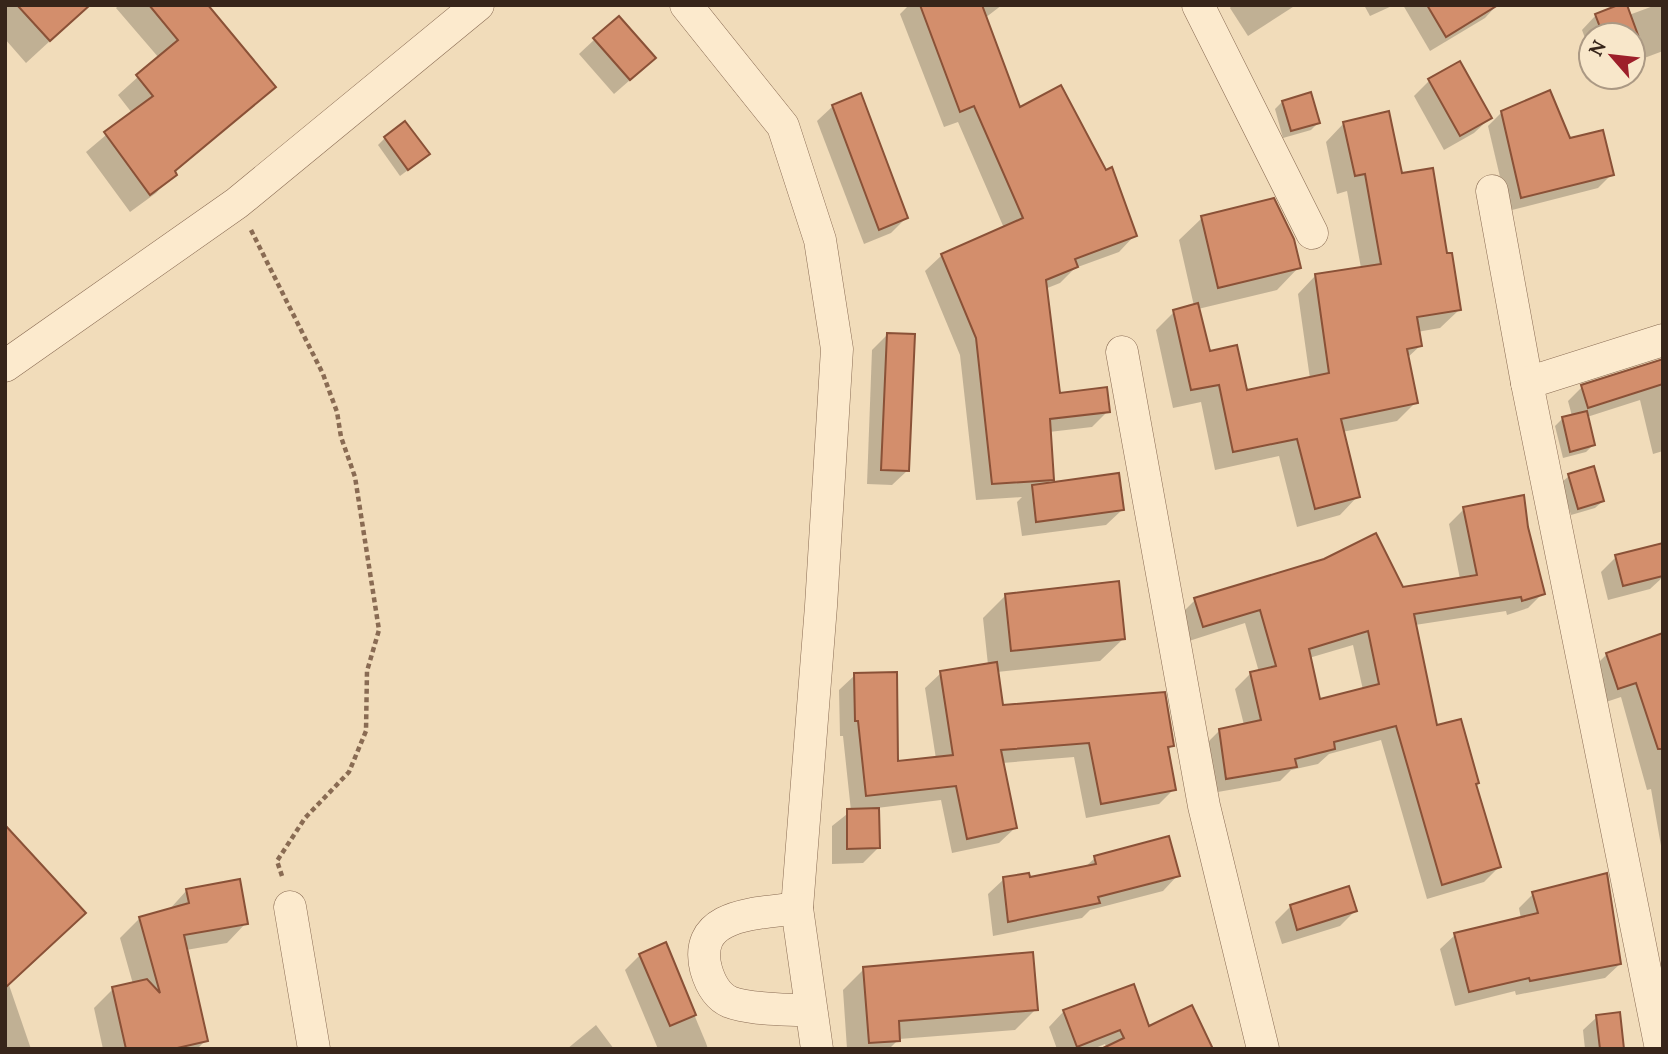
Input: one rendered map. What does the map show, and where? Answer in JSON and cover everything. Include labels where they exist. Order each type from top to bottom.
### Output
[{"type":"street","points":[[5,366],[237,203],[478,5]]},
{"type":"street","points":[[686,5],[783,126],[820,240],[837,349],[821,606],[797,908],[817,1049]]},
{"type":"street","points":[[1198,5],[1312,233]]},
{"type":"street","points":[[1492,191],[1527,383],[1661,1049]]},
{"type":"street","points":[[1527,383],[1663,340]]},
{"type":"street","points":[[1122,352],[1204,806],[1264,1049]]},
{"type":"street","points":[[290,907],[314,1049]]},
{"type":"street","points":[[797,908],[728,918],[711,932],[703,956],[709,981],[719,996],[733,1003],[811,1011]]},
{"type":"path","points":[[237,203],[323,374],[337,412],[341,437],[355,477],[379,630],[367,671],[366,731],[349,772],[305,818],[277,861],[290,907]]},
{"type":"building","points":[[17,5],[90,5],[50,41]]},
{"type":"building","points":[[149,5],[208,5],[276,87],[175,171],[177,175],[150,195],[104,132],[153,96],[136,75],[178,40]]},
{"type":"building","points":[[920,5],[982,5],[1020,107],[1061,85],[1106,170],[1112,167],[1137,236],[1075,259],[1078,267],[1046,280],[1060,393],[1107,387],[1110,412],[1050,419],[1054,480],[992,484],[976,338],[941,254],[1023,218],[974,106],[960,112]]},
{"type":"building","points":[[1427,5],[1498,5],[1446,37]]},
{"type":"building","points":[[1618,5],[1627,5],[1633,21],[1598,21],[1595,14]]},
{"type":"building","points":[[619,16],[656,58],[630,80],[593,38]]},
{"type":"building","points":[[1460,61],[1492,118],[1460,136],[1428,79]]},
{"type":"building","points":[[1550,90],[1570,138],[1603,130],[1614,175],[1521,198],[1501,111]]},
{"type":"building","points":[[1311,92],[1320,123],[1291,131],[1282,101]]},
{"type":"building","points":[[861,93],[908,218],[879,230],[832,105]]},
{"type":"building","points":[[1389,111],[1402,173],[1433,168],[1447,253],[1452,253],[1461,310],[1417,317],[1422,346],[1407,349],[1418,403],[1341,419],[1360,497],[1315,509],[1297,439],[1233,452],[1219,385],[1191,390],[1173,310],[1198,303],[1210,351],[1237,345],[1247,390],[1329,373],[1315,274],[1381,264],[1365,174],[1355,176],[1343,122]]},
{"type":"building","points":[[405,121],[430,154],[408,170],[384,137]]},
{"type":"building","points":[[1274,198],[1294,239],[1301,268],[1218,288],[1201,216]]},
{"type":"building","points":[[887,333],[915,334],[909,471],[881,470]]},
{"type":"building","points":[[1663,359],[1663,384],[1588,408],[1581,385]]},
{"type":"building","points":[[1587,411],[1595,445],[1570,452],[1562,417]]},
{"type":"building","points":[[1594,466],[1604,501],[1578,509],[1568,474]]},
{"type":"building","points":[[1119,473],[1124,510],[1036,522],[1032,485]]},
{"type":"building","points":[[1524,495],[1528,527],[1545,594],[1522,601],[1521,597],[1414,614],[1437,725],[1461,719],[1479,783],[1476,784],[1501,867],[1442,885],[1396,726],[1334,742],[1335,749],[1295,759],[1297,767],[1226,779],[1219,729],[1261,720],[1250,672],[1276,666],[1260,610],[1203,627],[1194,598],[1324,559],[1376,533],[1403,587],[1477,575],[1463,507]],"holes":[[[1368,631],[1379,684],[1320,699],[1309,649]]]},
{"type":"building","points":[[1663,543],[1663,576],[1623,586],[1615,555]]},
{"type":"building","points":[[1119,581],[1125,639],[1011,651],[1005,594]]},
{"type":"building","points":[[1663,633],[1663,749],[1658,749],[1636,683],[1618,689],[1606,653]]},
{"type":"building","points":[[997,662],[1003,705],[1165,692],[1174,746],[1168,747],[1176,790],[1101,804],[1089,743],[1001,750],[1017,828],[967,839],[956,786],[866,796],[858,721],[855,721],[854,673],[897,672],[898,761],[953,755],[940,671]]},
{"type":"building","points":[[879,808],[880,848],[847,849],[847,809]]},
{"type":"building","points":[[5,825],[86,913],[5,988]]},
{"type":"building","points":[[1169,836],[1180,876],[1098,897],[1100,903],[1008,922],[1003,877],[1029,873],[1030,877],[1096,864],[1094,856]]},
{"type":"building","points":[[1607,873],[1621,964],[1530,981],[1529,978],[1469,992],[1454,933],[1538,913],[1532,892]]},
{"type":"building","points":[[240,879],[248,924],[184,935],[208,1041],[173,1049],[126,1049],[112,987],[147,979],[160,993],[139,917],[189,903],[186,889]]},
{"type":"building","points":[[1349,886],[1357,911],[1297,930],[1290,905]]},
{"type":"building","points":[[666,942],[696,1015],[670,1026],[639,954]]},
{"type":"building","points":[[1033,952],[1038,1010],[899,1021],[900,1041],[869,1043],[863,967]]},
{"type":"building","points":[[1134,984],[1149,1026],[1192,1005],[1213,1049],[1101,1049],[1124,1038],[1120,1030],[1077,1047],[1063,1010]]},
{"type":"building","points":[[1620,1012],[1624,1049],[1600,1049],[1596,1015]]}]
